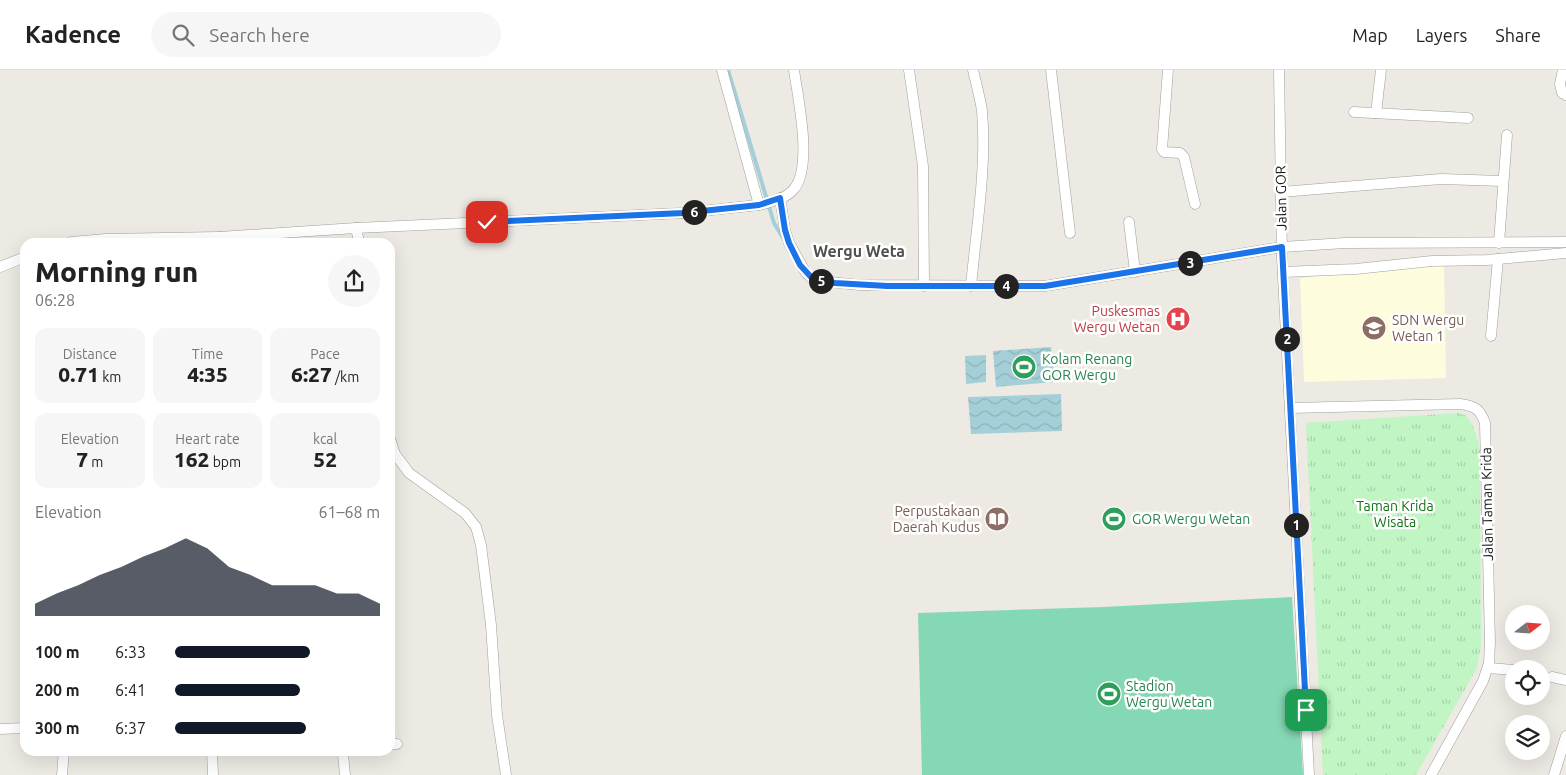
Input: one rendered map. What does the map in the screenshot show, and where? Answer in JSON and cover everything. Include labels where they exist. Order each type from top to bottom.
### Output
[{"type":"street","points":[[722,70],[760,205]]},
{"type":"street","points":[[242,238],[356,228],[683,213],[760,205],[788,196],[798,182],[802,166],[803,144],[802,121],[794,70]]},
{"type":"street","points":[[908,70],[923,166],[924,286]]},
{"type":"street","points":[[971,286],[983,133],[982,109],[973,70]]},
{"type":"street","points":[[1051,70],[1070,233]]},
{"type":"street","points":[[1168,70],[1162,149],[1164,152],[1180,153],[1184,157],[1195,204]]},
{"type":"street","name":"Jalan GOR","points":[[1279,70],[1282,251],[1309,775]]},
{"type":"street","points":[[1376,113],[1381,70]]},
{"type":"street","points":[[1563,70],[1560,84],[1562,93],[1566,95]]},
{"type":"street","points":[[1354,112],[1468,118]]},
{"type":"street","points":[[1499,243],[1508,135]]},
{"type":"street","points":[[1281,192],[1441,179],[1503,181]]},
{"type":"street","points":[[778,199],[789,243],[800,265],[812,278],[819,281],[860,285],[1045,286],[1345,243],[1566,242]]},
{"type":"street","points":[[1129,222],[1135,272]]},
{"type":"street","points":[[356,228],[357,238]]},
{"type":"street","points":[[1284,272],[1356,269],[1432,261],[1498,259],[1566,253]]},
{"type":"street","points":[[0,268],[20,259]]},
{"type":"street","points":[[1491,336],[1498,259]]},
{"type":"street","name":"Jalan Taman Krida","points":[[1290,408],[1460,404],[1471,406],[1481,412],[1485,424],[1490,642],[1488,668],[1483,681],[1431,775]]},
{"type":"street","points":[[395,454],[409,473],[465,513],[476,527],[481,545],[491,625],[497,715],[506,775]]},
{"type":"street","points":[[1488,668],[1505,669]]},
{"type":"street","points":[[1552,677],[1566,680]]},
{"type":"street","points":[[0,729],[20,728]]},
{"type":"street","points":[[1554,775],[1566,736]]},
{"type":"street","points":[[62,775],[64,756]]},
{"type":"street","points":[[212,756],[213,775]]},
{"type":"street","points":[[342,756],[345,775]]},
{"type":"shaded area","name":"SDN Wergu Wetan 1","points":[[1444,263],[1446,378],[1304,382],[1300,278]]},
{"type":"green space","name":"Taman Krida Wisata","points":[[1457,413],[1466,415],[1475,432],[1480,451],[1481,644],[1477,668],[1416,775],[1323,775],[1306,423]]},
{"type":"green space","name":"Stadion Wergu Wetan","points":[[1292,597],[1303,775],[922,775],[918,613],[1104,607]]},
{"type":"water","name":"Kolam Renang GOR Wergu","points":[[1051,347],[1054,382],[996,387],[993,351]]},
{"type":"water","points":[[986,355],[986,382],[966,384],[965,356]]},
{"type":"water","points":[[1061,394],[1062,431],[971,434],[968,397]]},
{"type":"waterway","points":[[728,70],[774,223],[783,238]]},
{"type":"waterway","points":[[810,280],[813,286],[824,286]]},
{"type":"place","name":"Puskesmas Wergu Wetan","points":[[1178,319]]},
{"type":"place","name":"SDN Wergu Wetan 1","points":[[1374,328]]},
{"type":"place","name":"Kolam Renang GOR Wergu","points":[[1024,367]]},
{"type":"place","name":"Perpustakaan Daerah Kudus","points":[[997,519]]},
{"type":"place","name":"GOR Wergu Wetan","points":[[1114,519]]},
{"type":"place","name":"Stadion Wergu Wetan","points":[[1109,694]]},
{"type":"district","name":"Wergu Weta","points":[[859,251]]},
{"type":"route","points":[[487,222],[683,213],[759,205],[780,198],[789,243],[794,255],[806,273],[819,281],[860,285],[1045,286],[1282,247],[1306,710]]}]
